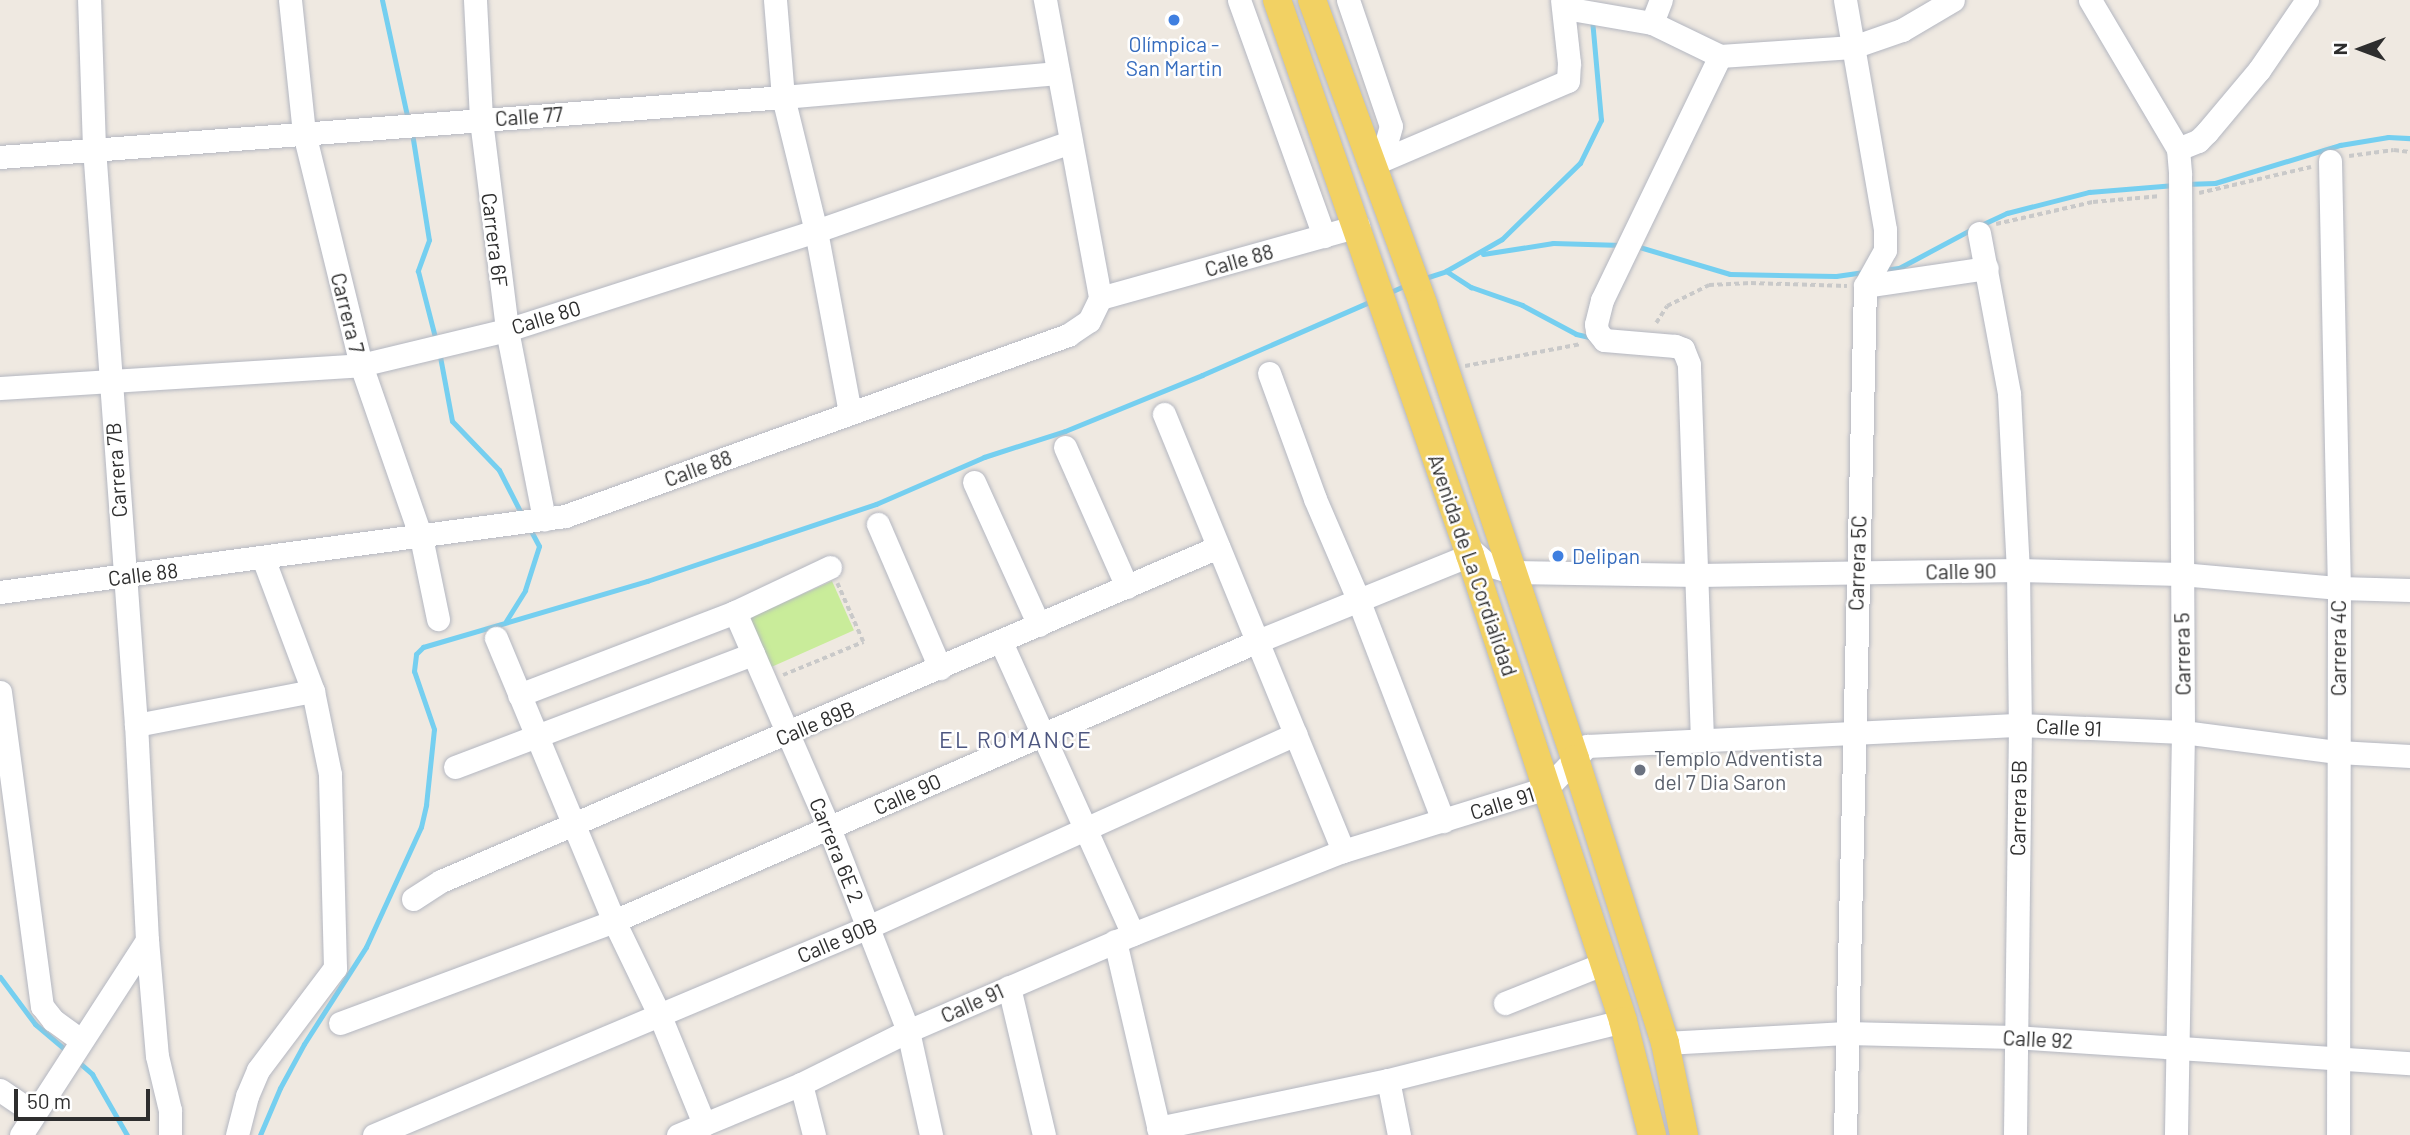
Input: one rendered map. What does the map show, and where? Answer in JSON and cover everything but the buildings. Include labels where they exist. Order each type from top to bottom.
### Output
[{"type":"main road","name":"Avenida de La Cordialidad","points":[[1277,0],[1469,551],[1623,1021],[1652,1135]]},
{"type":"main road","name":"Avenida de La Cordialidad","points":[[1312,0],[1423,304],[1575,759],[1665,1043],[1684,1135]]},
{"type":"street","name":"Carrera 7B","points":[[89,0],[94,148],[136,724],[147,940],[163,1091],[170,1110],[170,1135]]},
{"type":"street","name":"Carrera 7","points":[[290,0],[304,133],[360,365],[421,537],[438,619]]},
{"type":"street","name":"Carrera 6F","points":[[475,0],[481,120],[507,330],[544,519]]},
{"type":"street","points":[[775,0],[783,97],[816,231],[850,413]]},
{"type":"street","points":[[1045,0],[1099,291]]},
{"type":"street","points":[[1239,0],[1322,230]]},
{"type":"street","points":[[1348,0],[1391,126],[1384,151],[1371,165]]},
{"type":"street","points":[[1652,23],[1661,0]]},
{"type":"street","name":"Carrera 5C","points":[[1845,0],[1882,209],[1885,250],[1865,286],[1845,1135]]},
{"type":"street","points":[[1371,165],[1568,81],[1564,4],[1652,23],[1720,56],[1853,47],[1902,30],[1953,0]]},
{"type":"street","points":[[2090,0],[2178,149],[2198,141],[2207,132],[2259,70],[2307,0]]},
{"type":"street","points":[[1702,740],[1690,376],[1683,349],[1604,340],[1597,331],[1597,314],[1720,56]]},
{"type":"street","name":"Calle 77","points":[[0,157],[783,97],[1058,72]]},
{"type":"street","name":"Calle 80","points":[[0,388],[360,365],[507,330],[816,231],[1070,142]]},
{"type":"street","name":"Carrera 5","points":[[2176,1135],[2183,732],[2178,149]]},
{"type":"street","name":"Carrera 4C","points":[[2330,161],[2339,588],[2338,1135]]},
{"type":"street","name":"Calle 88","points":[[0,592],[565,516],[1068,335],[1089,321],[1099,291],[1355,219]]},
{"type":"street","name":"Carrera 5B","points":[[1979,233],[2009,394],[2018,570],[2020,725],[2014,1037],[2015,1135]]},
{"type":"street","points":[[1865,286],[1987,268]]},
{"type":"street","points":[[1269,373],[1315,499],[1358,599],[1443,821]]},
{"type":"street","points":[[1164,414],[1343,852]]},
{"type":"street","points":[[1065,447],[1127,587]]},
{"type":"street","points":[[974,482],[1038,625]]},
{"type":"street","points":[[878,524],[940,668]]},
{"type":"street","name":"Calle 89B","points":[[413,899],[441,881],[788,735],[1218,547]]},
{"type":"street","points":[[1469,551],[1488,565],[1512,572]]},
{"type":"street","name":"Calle 90","points":[[340,1023],[614,921],[1469,551]]},
{"type":"street","points":[[237,1135],[247,1096],[258,1070],[325,985],[335,968],[330,774],[313,691],[263,558]]},
{"type":"street","points":[[519,695],[735,612],[830,567]]},
{"type":"street","name":"Calle 90","points":[[1512,572],[1698,575],[2018,570],[2181,574],[2339,588],[2410,590]]},
{"type":"street","name":"Carrera 6E 2","points":[[735,612],[829,828],[908,1031],[931,1135]]},
{"type":"street","points":[[496,638],[614,921],[660,1016],[704,1124]]},
{"type":"street","points":[[1001,642],[1086,827],[1124,938],[1159,1131],[1388,1080],[1623,1021]]},
{"type":"street","points":[[455,767],[753,654]]},
{"type":"street","points":[[136,724],[313,691]]},
{"type":"street","points":[[0,692],[42,1006],[77,1048]]},
{"type":"street","name":"Calle 91","points":[[678,1135],[801,1084],[908,1031],[1124,938],[1343,852],[1547,788],[1587,746],[2020,725],[2183,732],[2338,752],[2410,756]]},
{"type":"street","name":"Calle 90B","points":[[384,1133],[868,927],[1294,733]]},
{"type":"street","points":[[21,1135],[147,940]]},
{"type":"street","points":[[1505,1003],[1605,964]]},
{"type":"street","points":[[1009,987],[1044,1135]]},
{"type":"street","name":"Calle 92","points":[[1665,1043],[1846,1033],[2014,1037],[2410,1063]]},
{"type":"street","points":[[1388,1080],[1399,1135]]},
{"type":"street","points":[[801,1084],[814,1135]]},
{"type":"street","points":[[0,1090],[34,1113]]},
{"type":"path","points":[[1979,233],[2011,219],[2180,185],[2222,188]]},
{"type":"path","points":[[1645,343],[1667,306],[1709,285],[1751,283],[1865,286]]},
{"type":"path","points":[[1462,366],[1604,340]]},
{"type":"path","points":[[765,682],[863,642],[830,567]]},
{"type":"green space","points":[[832,581],[854,630],[771,667],[749,618]]},
{"type":"waterway","points":[[382,0],[408,120]]},
{"type":"waterway","points":[[1422,279],[1446,271],[1502,239],[1580,163],[1601,120],[1592,20]]},
{"type":"waterway","points":[[412,133],[429,240],[418,271],[436,341]]},
{"type":"waterway","points":[[2185,184],[2215,183],[2340,145],[2388,137],[2410,138]]},
{"type":"waterway","points":[[1981,225],[2007,213],[2089,192],[2175,185]]},
{"type":"waterway","points":[[1883,270],[1899,268],[1972,229]]},
{"type":"waterway","points":[[1483,254],[1553,243],[1622,245]]},
{"type":"waterway","points":[[1636,246],[1730,274],[1836,276],[1866,272]]},
{"type":"waterway","points":[[1446,271],[1471,287],[1522,305],[1576,334],[1594,338]]},
{"type":"waterway","points":[[1386,294],[1406,285]]},
{"type":"waterway","points":[[260,1135],[280,1088],[304,1044],[366,947],[421,827],[434,729],[414,671],[416,654],[423,647],[647,581],[876,504],[984,457],[1065,431],[1202,375],[1371,301]]},
{"type":"waterway","points":[[439,351],[452,421],[499,470],[522,515]]},
{"type":"waterway","points":[[506,621],[525,590],[539,546],[529,527]]},
{"type":"waterway","points":[[0,977],[35,1024],[68,1052]]},
{"type":"waterway","points":[[75,1059],[92,1074],[127,1135]]},
{"type":"place","name":"Olímpica - San Martin","points":[[1174,20]]},
{"type":"place","name":"Delipan","points":[[1558,556]]},
{"type":"place","name":"Templo Adventista del 7 Dia Saron","points":[[1640,770]]},
{"type":"district","name":"EL ROMANCE","points":[[1016,739]]}]
